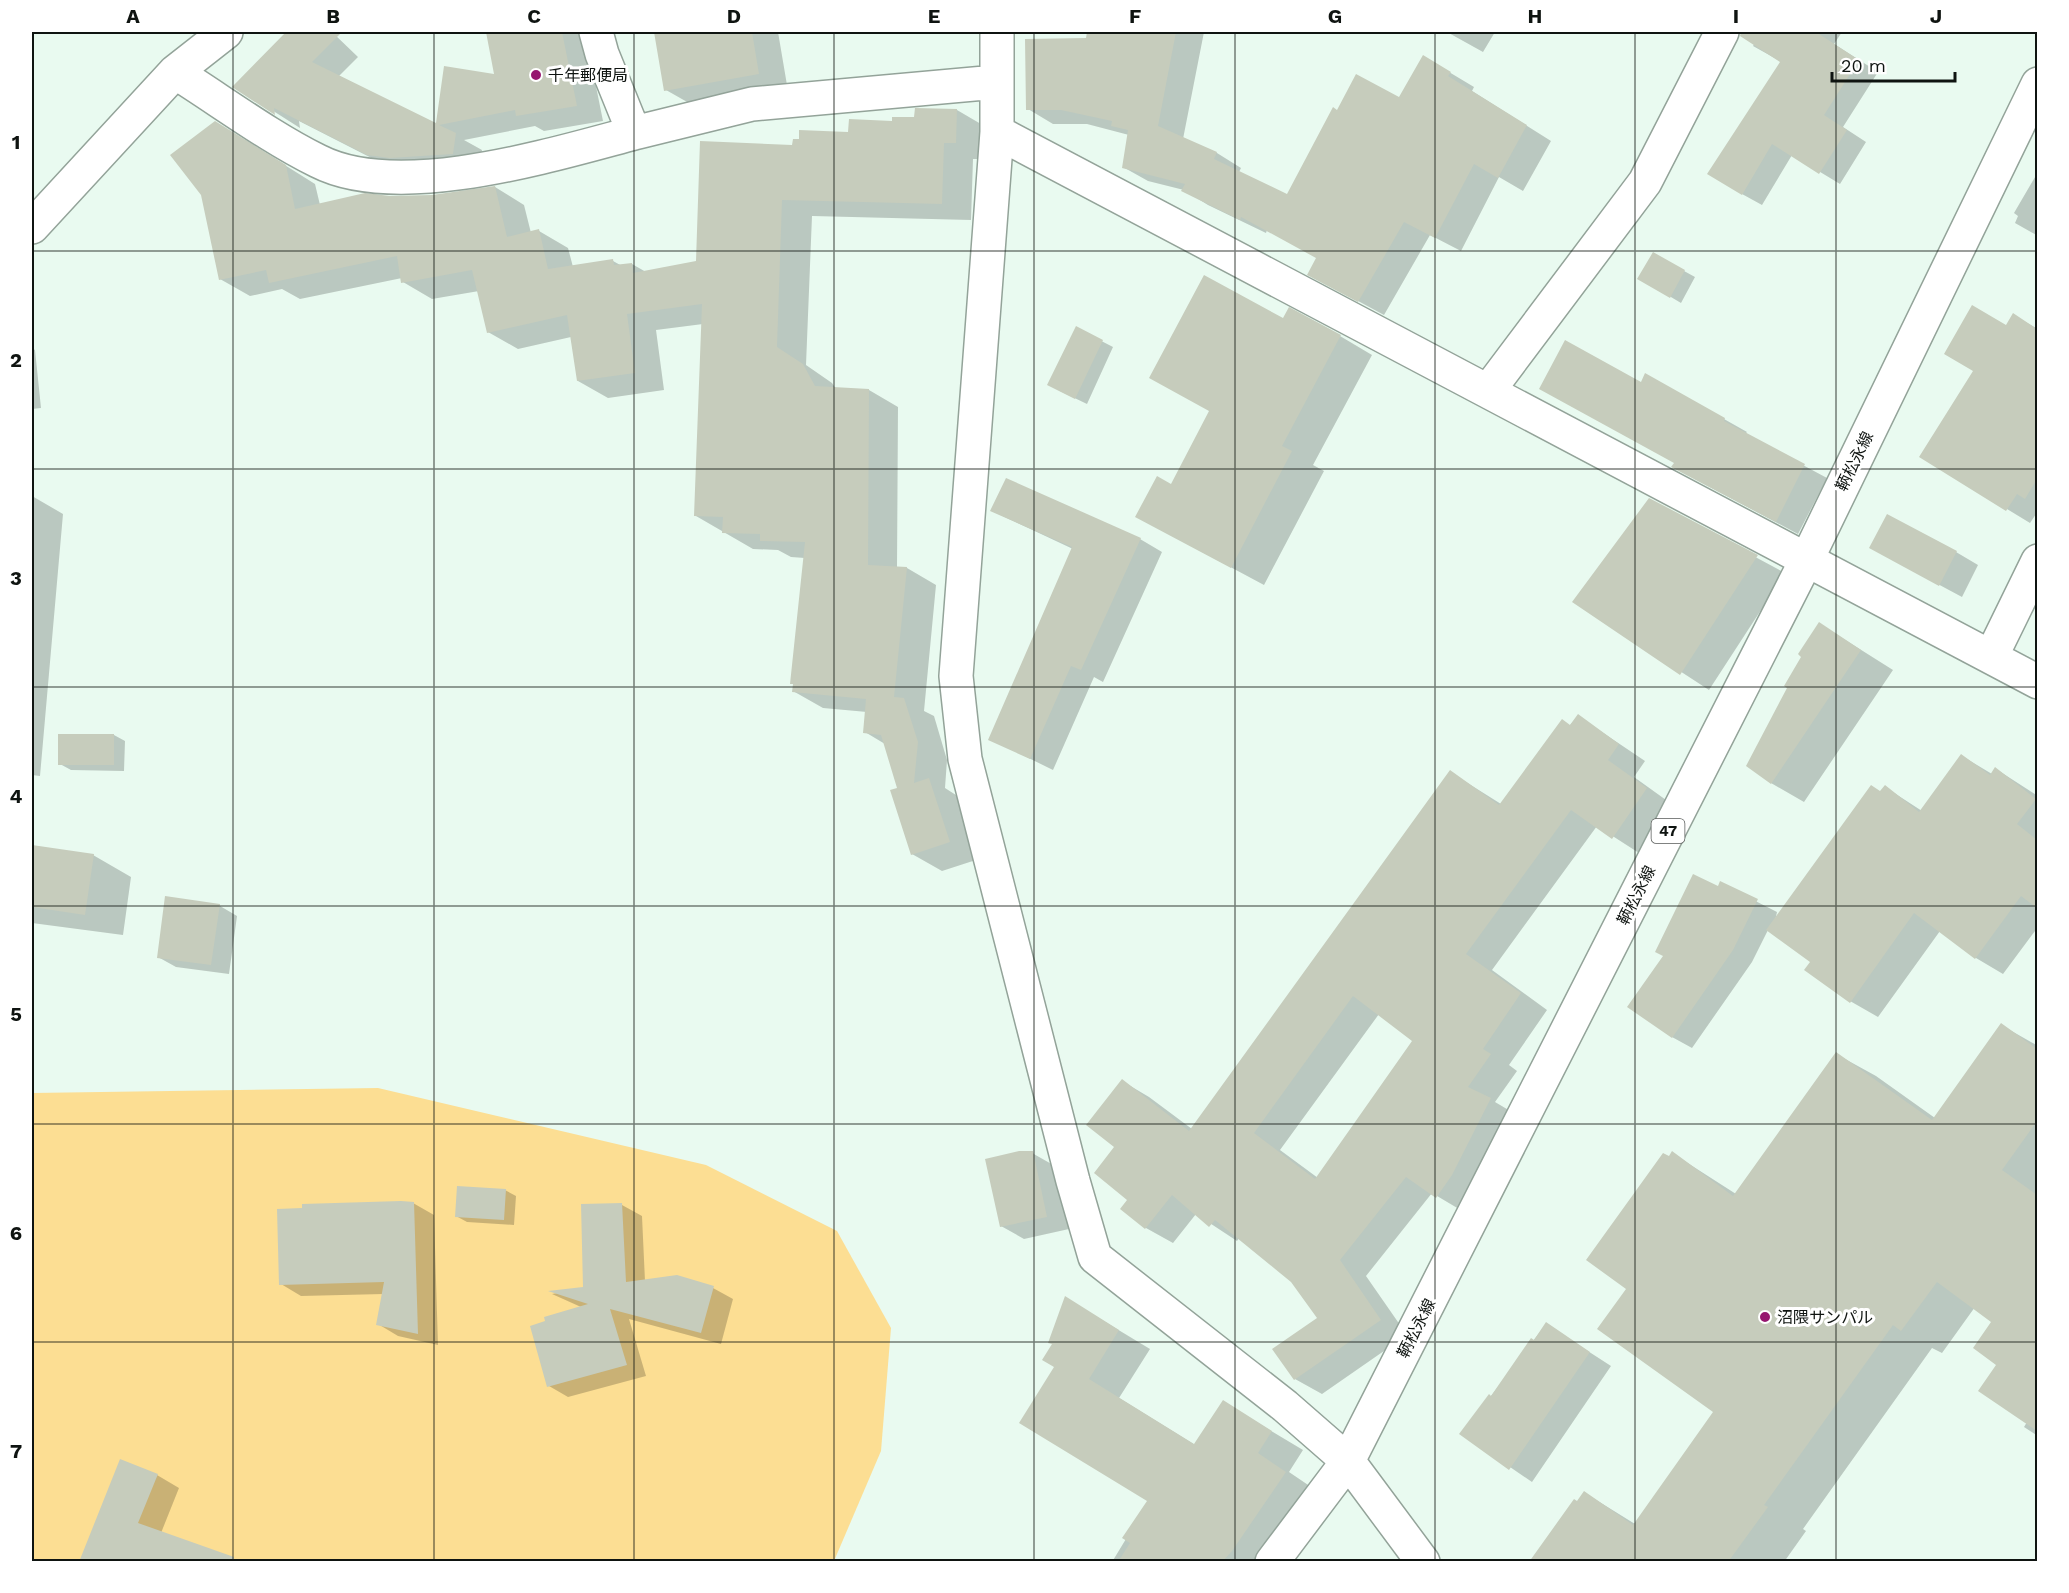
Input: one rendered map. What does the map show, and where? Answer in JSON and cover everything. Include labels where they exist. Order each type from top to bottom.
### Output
[{"type":"street","points":[[32,227],[175,72],[226,32]]},
{"type":"street","points":[[596,32],[602,54],[634,133]]},
{"type":"street","points":[[997,32],[997,132],[956,676],[965,759],[1073,1181],[1095,1257],[1285,1406],[1348,1461],[1423,1562]]},
{"type":"street","points":[[1488,391],[1645,182],[1722,32]]},
{"type":"street","points":[[175,72],[319,162],[357,174],[423,179],[553,154],[752,104],[996,82]]},
{"type":"street","name":"鞆松永線","points":[[1272,1562],[1348,1461],[1807,559],[2037,84]]},
{"type":"street","points":[[997,132],[2037,682]]},
{"type":"street","points":[[1991,657],[2037,561]]},
{"type":"shaded area","points":[[378,1088],[706,1165],[837,1231],[891,1328],[881,1451],[834,1561],[32,1561],[32,1093]]},
{"type":"building","points":[[286,32],[342,32],[312,62],[436,123],[444,66],[494,74],[486,32],[562,32],[577,106],[516,116],[515,110],[439,125],[456,133],[453,154],[390,158],[367,155],[274,108],[275,115],[232,87]]},
{"type":"building","points":[[654,32],[752,32],[759,74],[664,91]]},
{"type":"building","points":[[1087,32],[1176,32],[1158,126],[1217,152],[1214,159],[1287,194],[1333,107],[1337,110],[1356,74],[1399,97],[1423,55],[1451,72],[1448,76],[1527,125],[1498,178],[1474,164],[1435,238],[1404,222],[1358,302],[1307,275],[1316,258],[1241,217],[1240,220],[1181,191],[1185,184],[1122,168],[1128,130],[1111,126],[1112,121],[1061,110],[1026,110],[1025,39],[1086,38]]},
{"type":"building","points":[[1741,32],[1816,32],[1859,60],[1824,115],[1847,130],[1819,174],[1772,144],[1742,195],[1707,174],[1780,62],[1740,36]]},
{"type":"building","points":[[915,108],[957,109],[956,143],[944,143],[942,204],[782,200],[777,347],[803,364],[815,386],[869,389],[868,565],[907,567],[894,697],[904,698],[918,742],[914,783],[929,778],[950,842],[911,855],[890,790],[897,788],[881,735],[863,733],[866,699],[792,692],[793,684],[790,684],[805,542],[760,541],[760,534],[722,533],[723,517],[694,516],[702,304],[627,314],[635,373],[577,381],[567,315],[487,333],[472,270],[401,283],[397,256],[269,283],[266,270],[219,280],[201,195],[170,155],[215,121],[286,165],[295,209],[365,193],[390,196],[432,195],[495,186],[507,237],[539,229],[548,269],[613,259],[614,265],[632,263],[633,273],[696,261],[700,141],[792,145],[793,139],[799,139],[799,130],[848,132],[849,119],[892,121],[892,117],[914,117]]},
{"type":"building","points":[[1653,252],[1685,270],[1670,298],[1637,279]]},
{"type":"building","points":[[1204,275],[1283,318],[1289,307],[1341,335],[1282,446],[1292,451],[1231,568],[1135,517],[1157,476],[1171,484],[1209,411],[1149,378]]},
{"type":"building","points":[[1972,305],[2006,325],[2013,313],[2037,329],[2037,479],[2025,499],[2017,494],[2006,511],[1919,457],[1973,371],[1944,354]]},
{"type":"building","points":[[1076,326],[1103,340],[1075,399],[1047,385]]},
{"type":"building","points":[[1565,340],[1641,382],[1645,373],[1725,418],[1724,421],[1805,464],[1776,522],[1671,467],[1674,463],[1539,389]]},
{"type":"building","points":[[1006,478],[1141,538],[1081,670],[1071,666],[1030,759],[988,740],[1072,547],[990,511]]},
{"type":"building","points":[[1649,498],[1758,555],[1680,675],[1572,602]]},
{"type":"building","points":[[1887,514],[1957,551],[1939,586],[1869,548]]},
{"type":"building","points":[[1819,622],[1861,650],[1771,784],[1746,766],[1787,688],[1784,686],[1801,657],[1798,654]]},
{"type":"building","points":[[1578,714],[1619,744],[1608,760],[1647,788],[1612,839],[1571,810],[1466,954],[1521,993],[1483,1049],[1491,1054],[1468,1087],[1491,1098],[1452,1175],[1436,1198],[1406,1177],[1340,1260],[1381,1320],[1294,1380],[1272,1349],[1317,1318],[1291,1282],[1215,1220],[1209,1227],[1172,1195],[1145,1229],[1120,1209],[1127,1200],[1094,1173],[1114,1147],[1086,1125],[1122,1079],[1189,1131],[1450,770],[1499,805],[1562,719],[1570,725]],"holes":[[[1353,996],[1412,1041],[1315,1179],[1254,1133]]]},
{"type":"building","points":[[58,734],[114,734],[114,765],[58,765]]},
{"type":"building","points":[[1961,754],[1990,775],[1995,767],[2036,799],[2017,824],[2037,840],[2037,908],[2021,896],[1975,959],[1914,913],[1850,1003],[1804,970],[1810,962],[1766,930],[1871,785],[1880,791],[1885,785],[1919,812]]},
{"type":"building","points":[[32,845],[94,854],[85,915],[32,907]]},
{"type":"building","points":[[1693,874],[1718,886],[1720,881],[1758,899],[1733,950],[1672,1038],[1627,1007],[1663,956],[1655,952]]},
{"type":"building","points":[[165,896],[220,904],[211,965],[157,958]]},
{"type":"building","points":[[2001,1023],[2037,1049],[2037,1121],[2002,1170],[2037,1195],[2037,1431],[1978,1391],[1996,1365],[1973,1348],[1991,1322],[1937,1282],[1901,1331],[1893,1325],[1764,1505],[1768,1507],[1728,1562],[1529,1562],[1574,1499],[1577,1501],[1584,1491],[1633,1525],[1713,1412],[1597,1329],[1626,1289],[1586,1260],[1663,1153],[1669,1156],[1672,1151],[1733,1196],[1836,1052],[1932,1120]]},
{"type":"building","points":[[1019,1151],[1033,1151],[1047,1217],[1000,1227],[985,1159]]},
{"type":"building","points":[[457,1186],[506,1189],[504,1220],[455,1217]]},
{"type":"building","points":[[414,1202],[418,1334],[376,1325],[384,1282],[279,1285],[277,1209],[302,1208],[302,1204]]},
{"type":"building","points":[[622,1203],[626,1282],[677,1275],[714,1286],[701,1333],[610,1309],[627,1365],[547,1387],[530,1326],[545,1321],[544,1317],[588,1304],[548,1291],[583,1287],[581,1204]]},
{"type":"building","points":[[1065,1296],[1119,1330],[1089,1379],[1194,1444],[1223,1400],[1272,1431],[1258,1453],[1286,1472],[1222,1562],[1118,1562],[1130,1543],[1122,1538],[1147,1501],[1019,1423],[1054,1367],[1042,1360],[1052,1344],[1048,1343]]},
{"type":"building","points":[[1546,1322],[1590,1352],[1509,1470],[1459,1434],[1489,1394],[1491,1396],[1531,1338],[1534,1340]]},
{"type":"building","points":[[120,1459],[158,1474],[138,1523],[234,1557],[233,1562],[79,1562]]},
{"type":"place","name":"千年郵便局","points":[[536,75]]},
{"type":"place","name":"沼隈サンパル","points":[[1765,1317]]}]
